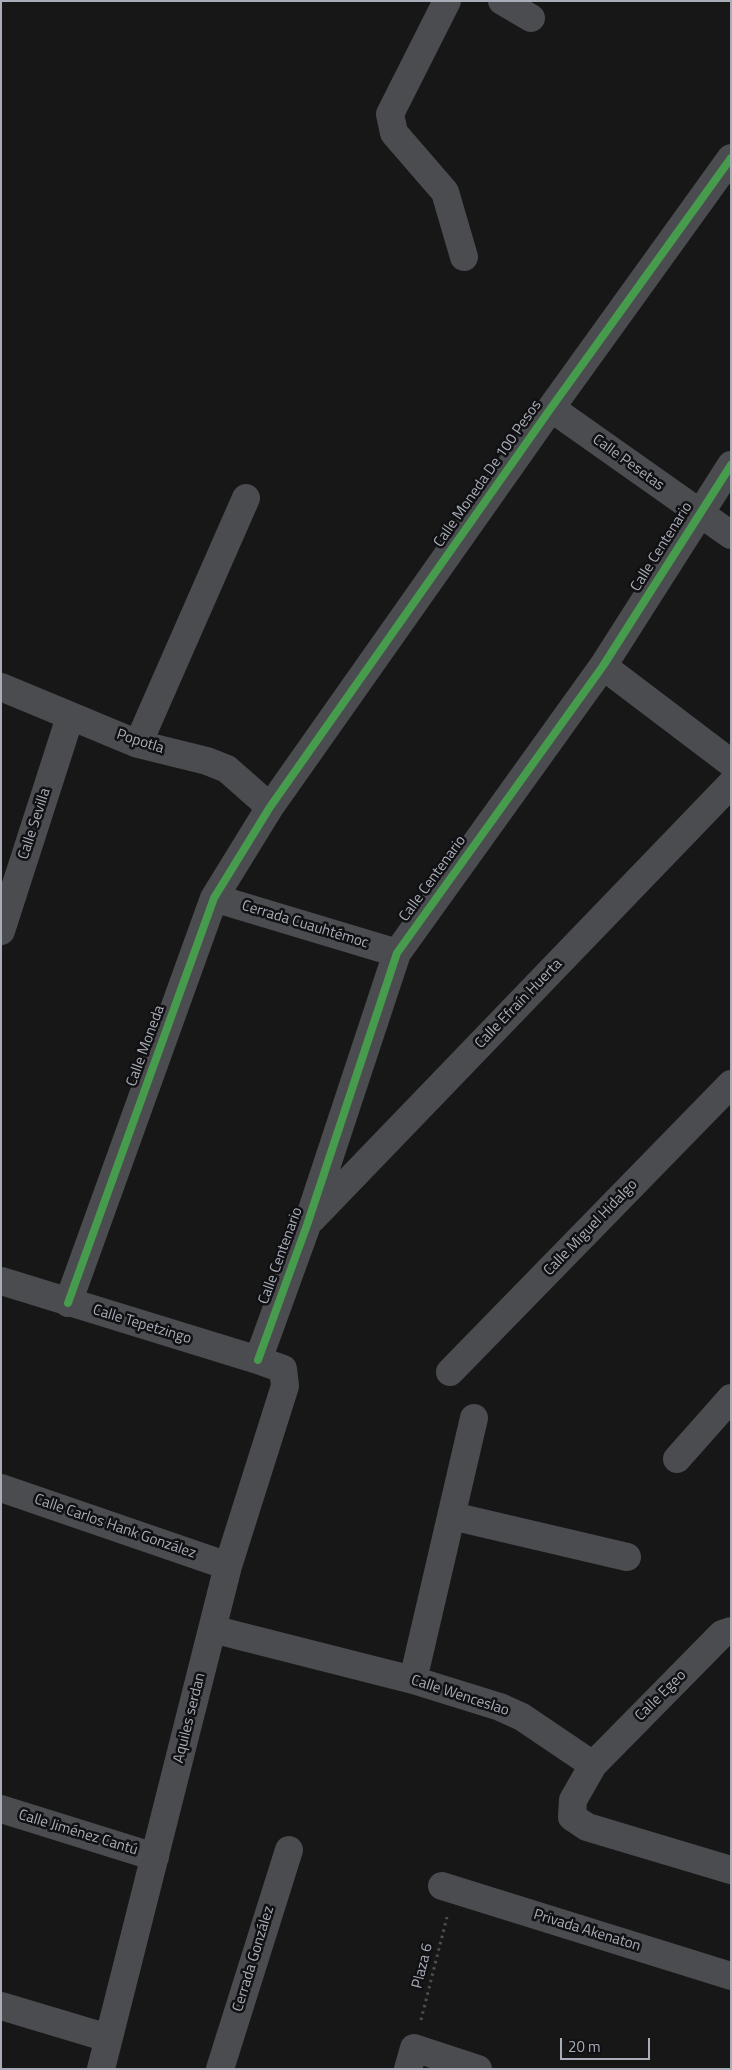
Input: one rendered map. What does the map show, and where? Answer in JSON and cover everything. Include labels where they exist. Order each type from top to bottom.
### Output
[{"type":"street","points":[[447,1],[390,114],[394,133],[445,192],[464,257]]},
{"type":"street","points":[[502,1],[531,18]]},
{"type":"street","name":"Calle Moneda De 100 Pesos","points":[[270,807],[551,408],[731,158]]},
{"type":"street","name":"Calle Pesetas","points":[[551,408],[731,535]]},
{"type":"street","name":"Calle Centenario","points":[[258,1360],[307,1224],[397,953],[604,666],[698,513],[731,466]]},
{"type":"street","points":[[138,744],[246,498]]},
{"type":"street","points":[[604,666],[731,763]]},
{"type":"street","name":"Popotla","points":[[1,687],[138,744],[207,761],[227,769],[270,807]]},
{"type":"street","name":"Calle Sevilla","points":[[2,927],[70,717]]},
{"type":"street","name":"Calle Efraín Huerta","points":[[307,1224],[731,784]]},
{"type":"street","name":"Calle Moneda","points":[[68,1303],[214,898],[270,807]]},
{"type":"street","name":"Cerrada Cuauhtémoc","points":[[214,898],[397,953]]},
{"type":"street","name":"Calle Miguel Hidalgo","points":[[450,1372],[731,1084]]},
{"type":"street","name":"Calle Tepetzingo","points":[[1,1281],[283,1369]]},
{"type":"street","name":"Aquiles serdan","points":[[100,2069],[228,1566],[285,1386],[283,1369]]},
{"type":"street","points":[[677,1459],[731,1398]]},
{"type":"street","points":[[413,1680],[474,1418]]},
{"type":"street","name":"Calle Carlos Hank González","points":[[1,1488],[228,1566]]},
{"type":"street","points":[[452,1516],[627,1557]]},
{"type":"street","name":"Calle Wenceslao","points":[[212,1629],[413,1680],[500,1707],[522,1717],[593,1765]]},
{"type":"street","name":"Calle Egeo","points":[[593,1765],[722,1634],[731,1631]]},
{"type":"street","points":[[593,1765],[573,1800],[572,1817],[587,1827],[731,1870]]},
{"type":"street","name":"Calle Jiménez Cantú","points":[[1,1809],[155,1858]]},
{"type":"street","name":"Cerrada González","points":[[220,2069],[289,1850]]},
{"type":"street","name":"Privada Akenaton","points":[[448,1888],[731,1976]]},
{"type":"street","points":[[1,2006],[108,2038]]},
{"type":"street","points":[[411,2058],[478,2069]]},
{"type":"cycle path","points":[[68,1303],[214,898],[270,807],[551,408],[731,158]]},
{"type":"cycle path","points":[[258,1360],[307,1225],[397,953],[603,666],[731,465]]}]
